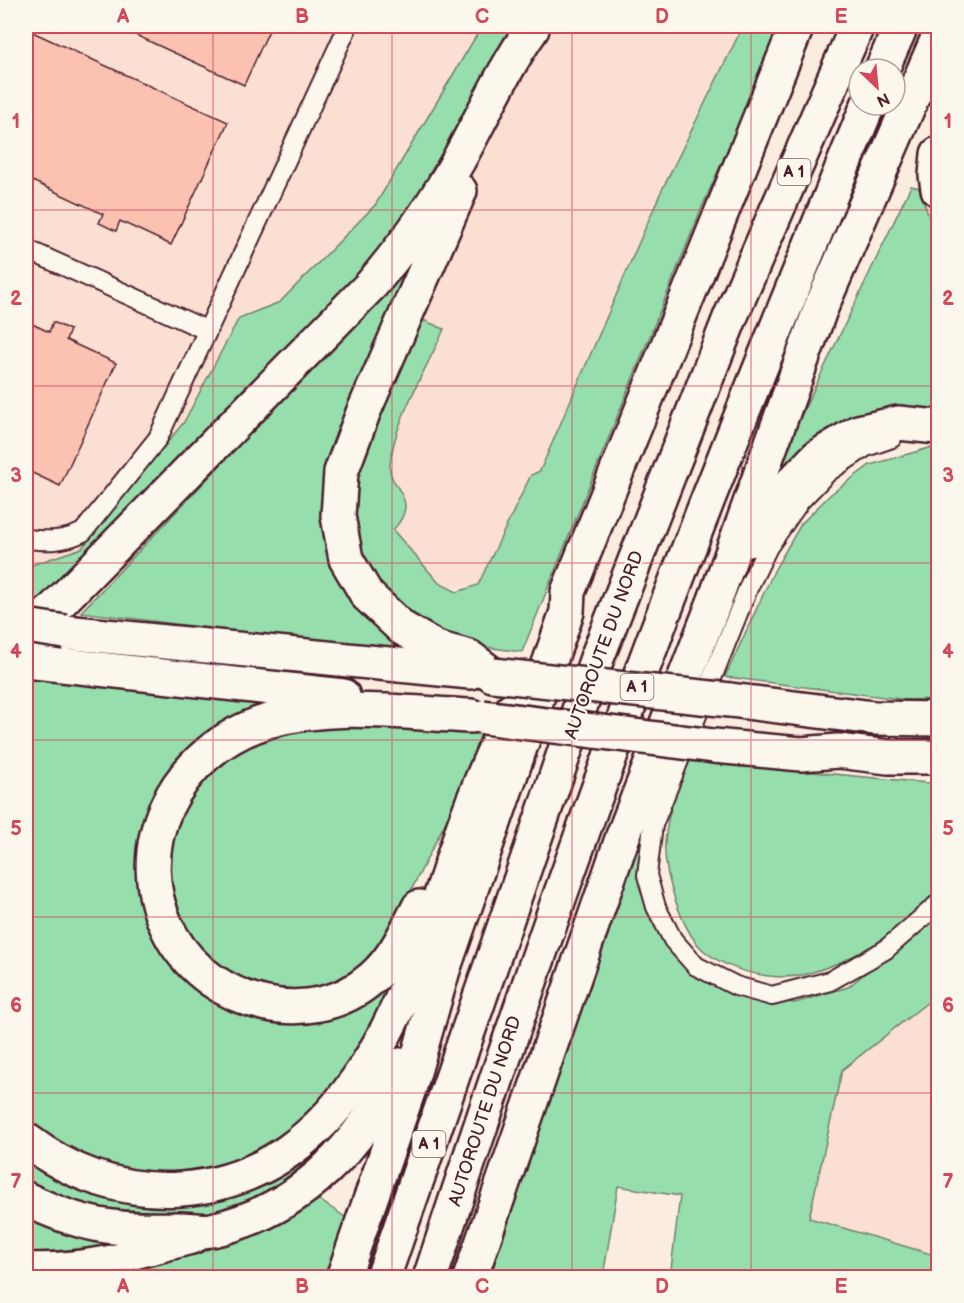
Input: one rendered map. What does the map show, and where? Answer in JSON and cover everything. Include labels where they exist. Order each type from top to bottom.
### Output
[{"type":"highway","points":[[343,1278],[410,1086],[442,970],[567,612],[568,592],[797,26]]},
{"type":"highway","name":"AUTOROUTE DU NORD","points":[[383,1278],[601,647],[730,318],[857,26]]},
{"type":"highway","points":[[887,57],[900,26]]},
{"type":"highway","points":[[28,651],[60,620],[372,284],[404,246],[436,199],[513,56],[533,27]]},
{"type":"highway","points":[[493,675],[469,657],[436,648],[402,628],[367,595],[346,559],[338,516],[341,472],[363,413],[464,182],[522,62],[533,27]]},
{"type":"highway","points":[[470,1278],[619,847],[715,600],[820,310],[939,38]]},
{"type":"highway","name":"AUTOROUTE DU NORD","points":[[430,1278],[514,1024],[645,665],[713,486],[863,117]]},
{"type":"highway","points":[[939,154],[936,175],[939,189]]},
{"type":"highway","points":[[715,600],[735,568],[750,536],[786,489],[817,457],[858,432],[898,423],[931,427]]},
{"type":"highway","points":[[26,1140],[69,1168],[112,1184],[156,1190],[203,1187],[250,1172],[284,1155],[328,1120],[364,1071],[397,1012],[445,888],[461,835],[551,606],[568,592]]},
{"type":"highway","points":[[26,626],[60,620],[493,675],[874,718],[939,719]]},
{"type":"highway","points":[[28,651],[477,716],[714,746],[801,754],[838,751],[888,757],[939,757]]},
{"type":"highway","points":[[461,835],[392,956],[371,979],[345,996],[324,1004],[292,1008],[262,1005],[226,991],[201,972],[173,938],[160,908],[154,874],[160,820],[167,803],[189,770],[227,739],[266,722],[340,709],[477,716]]},
{"type":"highway","points":[[26,1199],[86,1223],[153,1231],[210,1230],[263,1213],[325,1172],[350,1147],[386,1094],[442,970]]},
{"type":"main road","points":[[26,1267],[54,1268],[108,1260],[193,1239],[210,1230]]},
{"type":"street","points":[[26,539],[52,542],[67,540],[83,532],[158,438],[348,26]]},
{"type":"street","points":[[26,249],[206,330]]},
{"type":"street","points":[[931,427],[867,447],[828,472],[800,501],[768,547],[748,586],[653,825],[647,875],[656,907],[673,940],[696,966],[736,986],[772,996],[830,981],[885,950],[939,904]]},
{"type":"street","points":[[801,754],[834,763],[886,769],[939,770]]},
{"type":"shaded area","points":[[26,26],[779,26],[524,581],[112,617],[26,603]]},
{"type":"shaded area","points":[[938,949],[938,1277],[743,1278],[754,1032]]},
{"type":"green space","points":[[482,26],[518,26],[394,240],[39,605],[26,609],[26,564],[32,565],[82,548],[184,422],[239,318],[280,302],[376,204]]},
{"type":"green space","points":[[743,26],[783,26],[702,207],[522,652],[462,644],[386,601],[349,531],[358,439],[416,317],[444,329],[404,413],[393,448],[390,473],[402,494],[405,510],[393,530],[439,583],[457,592],[478,585],[531,475],[540,471],[660,194]]},
{"type":"green space","points":[[911,186],[919,188],[938,243],[938,411],[924,408],[879,414],[771,479]]},
{"type":"green space","points":[[423,242],[332,505],[403,644],[405,653],[81,612],[381,296]]},
{"type":"green space","points":[[929,448],[938,449],[938,699],[908,700],[725,677],[775,569],[801,524],[831,494],[870,465]]},
{"type":"green space","points":[[26,675],[260,702],[190,754],[144,890],[231,1003],[395,977],[367,1039],[330,1098],[271,1147],[237,1161],[187,1174],[129,1172],[73,1156],[26,1121]]},
{"type":"green space","points":[[347,719],[489,736],[389,934],[358,971],[318,992],[279,992],[233,976],[199,949],[182,925],[169,881],[167,840],[194,781],[258,739]]},
{"type":"green space","points":[[688,760],[938,784],[938,890],[881,940],[850,958],[817,971],[797,976],[768,976],[725,964],[702,949],[694,940],[675,899],[667,869],[665,843],[668,821],[676,790]]},
{"type":"green space","points":[[645,821],[665,937],[748,998],[795,1003],[848,987],[938,914],[938,994],[842,1070],[809,1218],[938,1256],[938,1277],[670,1277],[680,1196],[618,1186],[603,1277],[490,1278],[628,854]]},
{"type":"green space","points":[[383,1063],[358,1111],[322,1154],[264,1194],[205,1214],[110,1215],[52,1195],[26,1180],[26,1152],[222,1189]]},
{"type":"green space","points":[[315,1197],[354,1223],[334,1277],[67,1278],[134,1267],[212,1247],[279,1221]]},
{"type":"green space","points":[[26,1208],[125,1247],[73,1259],[26,1255]]},
{"type":"building","points":[[116,26],[271,26],[244,85]]},
{"type":"building","points":[[26,29],[228,122],[171,245],[120,221],[116,231],[99,223],[103,214],[26,178]]},
{"type":"building","points":[[26,321],[49,332],[53,322],[70,330],[66,340],[116,363],[60,486],[26,470]]}]
